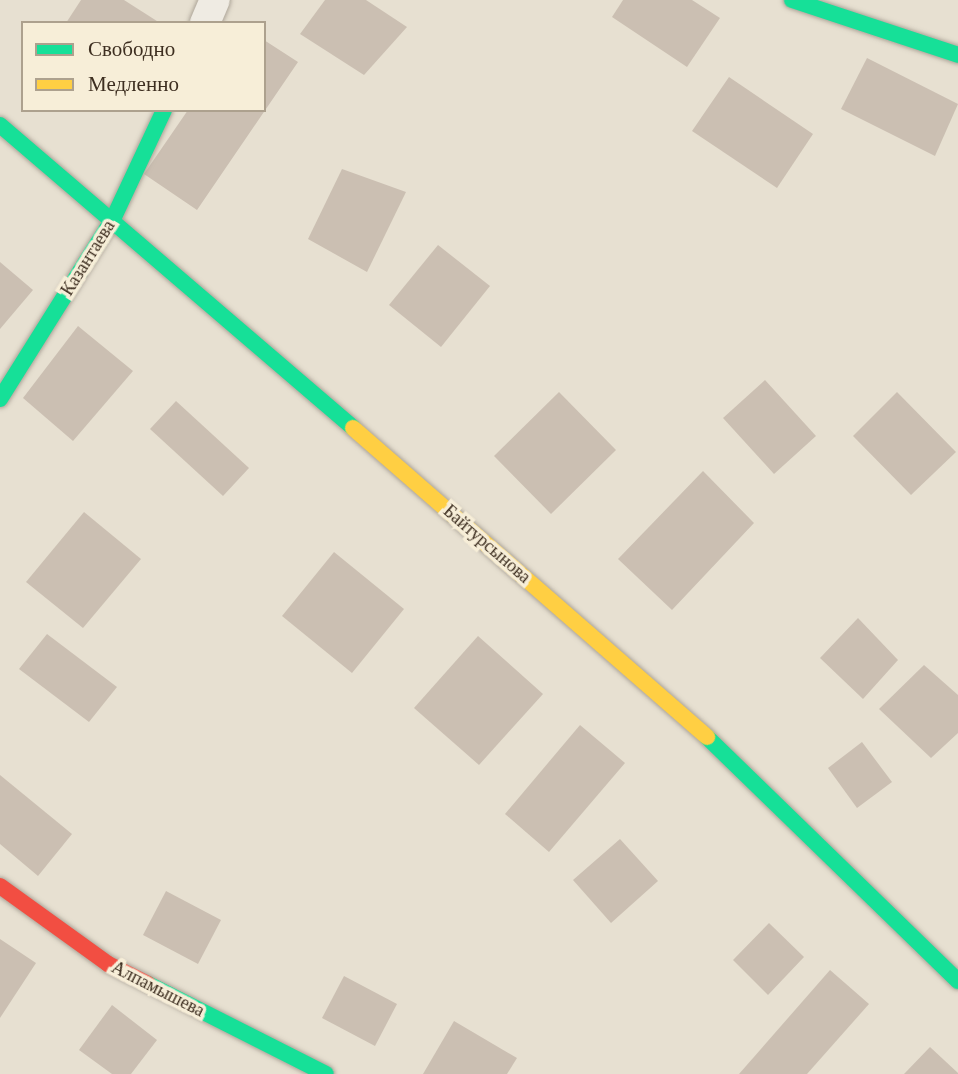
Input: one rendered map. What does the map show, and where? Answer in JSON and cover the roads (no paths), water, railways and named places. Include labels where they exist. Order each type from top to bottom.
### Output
[{"type":"main road","points":[[792,0],[958,55]]},
{"type":"main road","name":"Казантаева","points":[[0,399],[113,219],[163,112]]},
{"type":"main road","name":"Байтурсынова","points":[[0,125],[113,219],[695,725],[958,981]]},
{"type":"main road","name":"Алпамышева","points":[[0,886],[108,964],[326,1074]]},
{"type":"street","points":[[206,21],[215,0]]}]
